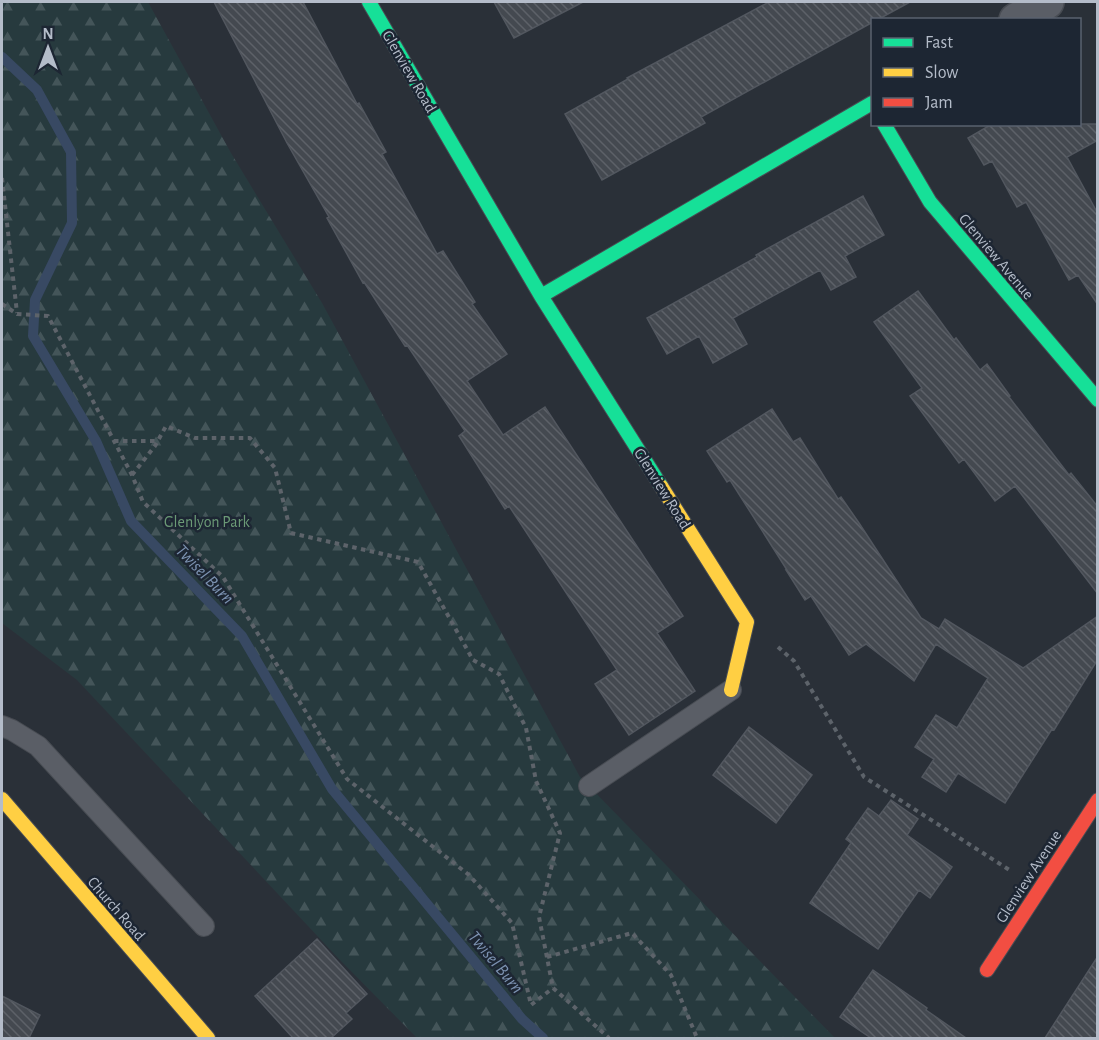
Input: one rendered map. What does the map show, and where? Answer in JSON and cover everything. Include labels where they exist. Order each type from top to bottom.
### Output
[{"type":"street","name":"Glenview Road","points":[[369,2],[541,296],[747,622]]},
{"type":"street","points":[[1019,18],[1047,2]]},
{"type":"street","points":[[541,296],[871,105]]},
{"type":"street","name":"Glenview Avenue","points":[[885,126],[930,202],[1098,399]]},
{"type":"street","points":[[731,690],[747,622]]},
{"type":"street","name":"Church Road","points":[[2,800],[208,1038]]},
{"type":"street","name":"Glenview Avenue","points":[[987,970],[1098,800]]},
{"type":"lane","points":[[589,786],[731,690]]},
{"type":"lane","points":[[2,726],[38,746],[204,926]]},
{"type":"path","points":[[2,178],[17,314]]},
{"type":"path","points":[[2,304],[17,314],[48,316],[132,475],[143,502],[223,577],[346,779],[469,875],[512,923],[531,1005],[553,988]]},
{"type":"path","points":[[132,475],[155,446],[166,426],[195,438],[250,438],[275,468],[291,533],[418,562],[473,660],[500,674],[526,728],[536,781],[560,833],[539,917],[553,988],[609,1038]]},
{"type":"path","points":[[114,441],[158,441]]},
{"type":"path","points":[[747,622],[795,661],[864,777],[1040,889]]},
{"type":"path","points":[[547,957],[632,933],[671,975],[697,1038]]},
{"type":"green space","name":"Glenlyon Park","points":[[2,2],[148,2],[231,153],[322,303],[580,777],[835,1038],[417,1038],[339,959],[77,680],[2,623]]},
{"type":"building","points":[[214,2],[303,2],[357,104],[359,103],[386,152],[382,154],[437,254],[443,251],[475,302],[472,304],[507,354],[467,381],[503,435],[545,407],[683,616],[657,633],[695,691],[629,735],[595,684],[617,670],[509,506],[505,509],[459,436],[465,431],[363,283]]},
{"type":"building","points":[[494,2],[583,2],[514,38]]},
{"type":"building","points":[[769,2],[910,2],[881,18],[871,18],[871,23],[701,117],[705,123],[602,180],[565,114]]},
{"type":"building","points":[[1098,124],[1098,140],[1067,157],[1098,214],[1098,305],[1078,275],[1069,280],[1026,202],[1017,207],[992,161],[984,165],[968,138],[989,126]]},
{"type":"building","points":[[863,196],[884,235],[845,256],[856,277],[831,290],[820,270],[733,318],[747,344],[713,363],[699,336],[667,354],[647,318]]},
{"type":"building","points":[[918,291],[954,340],[956,338],[980,370],[987,364],[1009,397],[1069,475],[1071,473],[1098,507],[1098,594],[1015,486],[995,501],[964,459],[959,463],[910,396],[922,388],[874,322]]},
{"type":"building","points":[[772,409],[793,442],[800,438],[838,499],[841,497],[921,618],[939,629],[945,619],[1023,668],[1098,616],[1098,659],[1005,803],[958,773],[946,792],[922,777],[934,759],[915,747],[936,715],[957,728],[988,678],[936,644],[914,681],[866,644],[849,655],[811,596],[805,600],[730,480],[727,482],[707,451]]},
{"type":"building","points":[[749,727],[812,775],[776,823],[713,775]]},
{"type":"building","points":[[891,800],[918,819],[907,835],[952,867],[930,898],[919,890],[878,949],[810,903],[851,843],[846,839],[868,808],[879,816]]},
{"type":"building","points":[[317,939],[367,994],[346,1013],[352,1019],[331,1038],[293,1038],[255,996]]},
{"type":"building","points":[[1098,956],[1098,1038],[1045,1038]]},
{"type":"building","points":[[873,970],[966,1038],[871,1038],[840,1017]]},
{"type":"building","points":[[2,996],[40,1015],[29,1038],[2,1038]]},
{"type":"waterway","name":"Twisel Burn","points":[[2,57],[37,90],[71,152],[72,223],[35,300],[33,336],[96,441],[131,521],[242,636],[332,789],[522,1019],[543,1038]]},
{"type":"traffic: fast","points":[[369,2],[541,296],[661,486]]},
{"type":"traffic: fast","points":[[541,296],[871,104]]},
{"type":"traffic: fast","points":[[885,126],[930,202],[1098,400]]},
{"type":"traffic: slow","points":[[661,486],[747,622],[731,690]]},
{"type":"traffic: slow","points":[[2,799],[208,1038]]},
{"type":"traffic: jam","points":[[987,970],[1098,800]]}]
